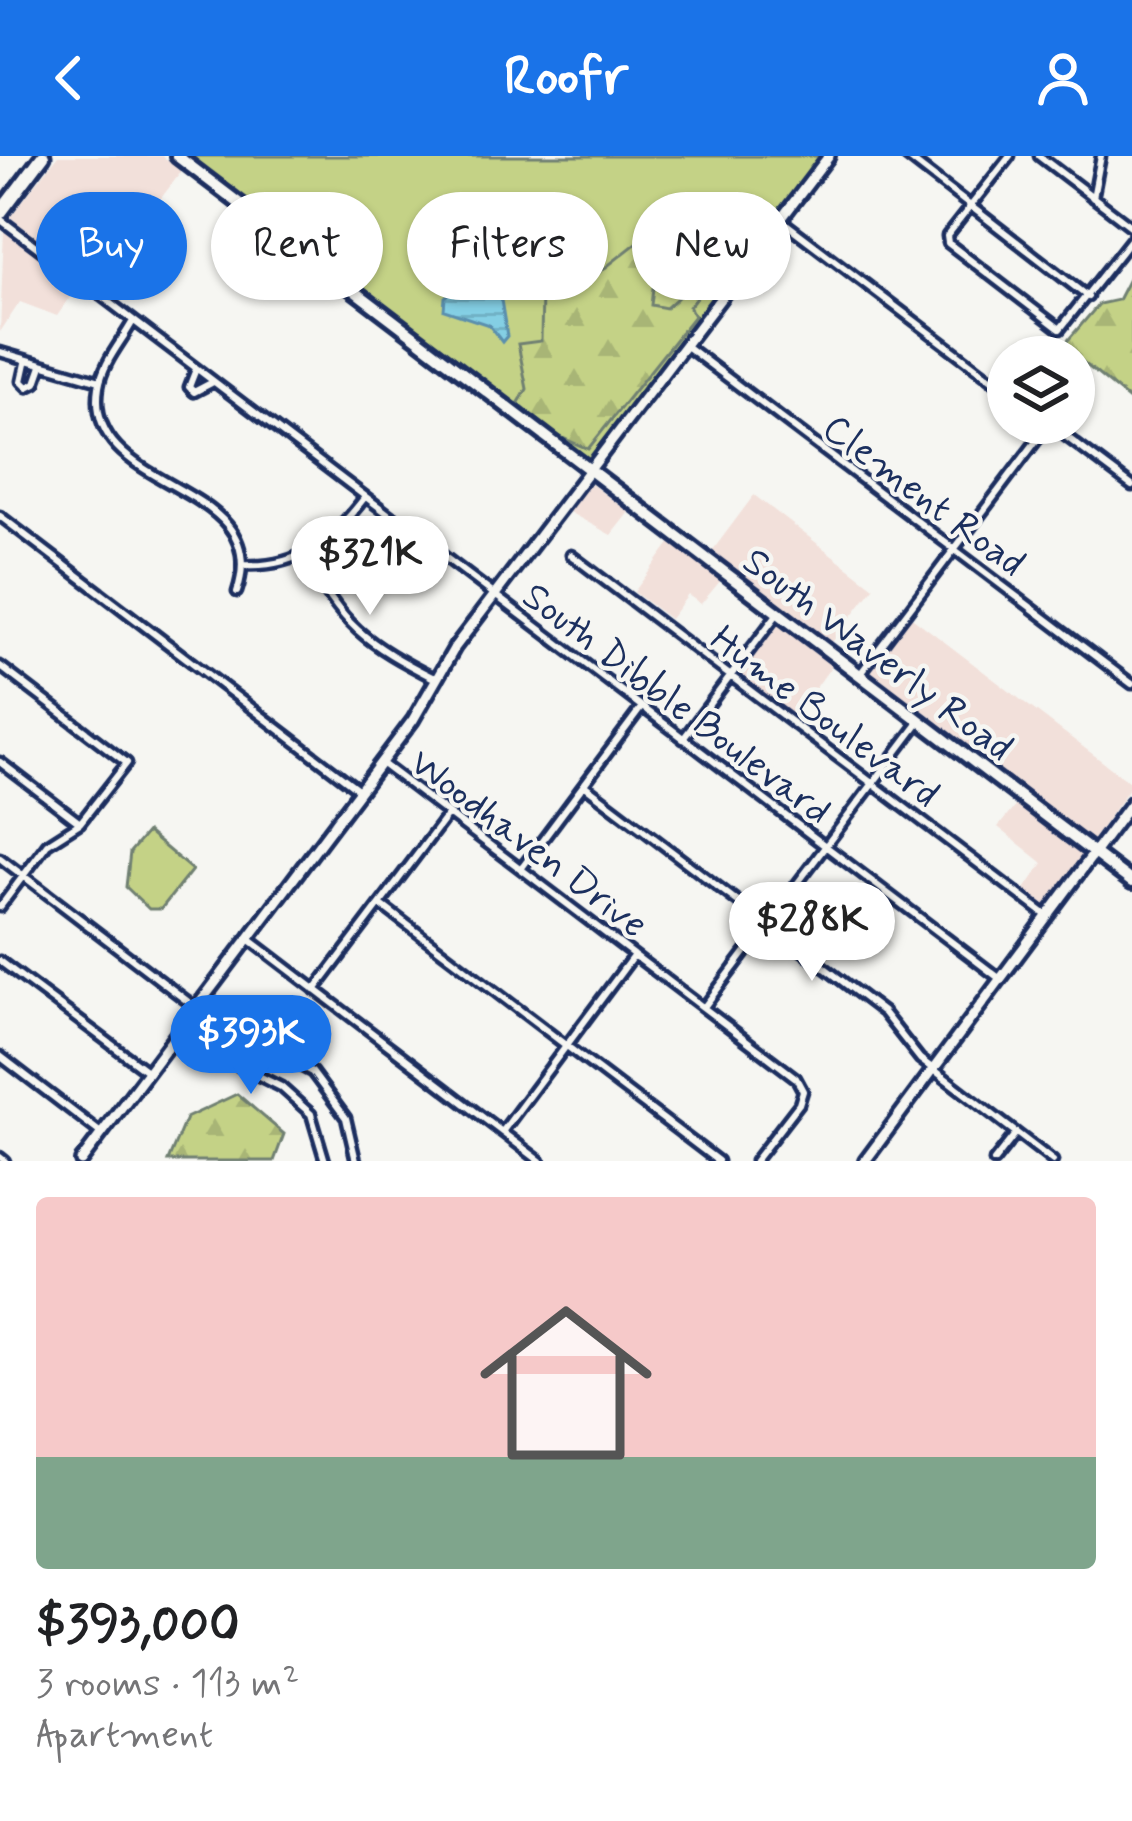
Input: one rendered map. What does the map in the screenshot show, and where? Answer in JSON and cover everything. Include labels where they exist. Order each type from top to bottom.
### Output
[{"type":"main road","points":[[0,216],[43,156]]},
{"type":"main road","name":"South Waverly Road","points":[[177,156],[1132,882]]},
{"type":"street","points":[[791,207],[829,156]]},
{"type":"street","points":[[906,156],[1088,297]]},
{"type":"street","points":[[1010,156],[947,236],[1060,329],[1132,238]]},
{"type":"street","points":[[1040,156],[1132,227]]},
{"type":"street","points":[[1093,197],[1100,156]]},
{"type":"street","points":[[0,216],[133,321],[415,535],[429,546],[416,560],[407,558],[415,535]]},
{"type":"street","points":[[791,228],[987,376]]},
{"type":"street","points":[[82,1161],[380,762],[494,596],[721,300]]},
{"type":"street","points":[[133,321],[100,381],[102,417],[120,444],[163,484],[230,522],[242,565],[237,592]]},
{"type":"street","name":"Clement Road","points":[[686,346],[1132,685]]},
{"type":"street","points":[[0,352],[100,381]]},
{"type":"street","points":[[26,362],[22,381],[28,387],[36,383],[42,366]]},
{"type":"street","points":[[196,369],[189,387],[194,392],[213,382]]},
{"type":"street","points":[[860,674],[1033,444]]},
{"type":"street","points":[[1077,444],[1132,486]]},
{"type":"street","points":[[242,565],[279,564],[305,554],[331,538],[365,497]]},
{"type":"street","points":[[0,516],[359,790]]},
{"type":"street","name":"South Dibble Boulevard","points":[[429,546],[1002,980]]},
{"type":"street","points":[[305,554],[332,606],[355,632],[436,679]]},
{"type":"street","name":"Hume Boulevard","points":[[571,555],[1049,918]]},
{"type":"street","points":[[682,739],[778,614]]},
{"type":"street","points":[[0,666],[128,763],[80,824],[47,844],[0,907]]},
{"type":"street","points":[[521,869],[641,708]]},
{"type":"street","points":[[704,1007],[920,721]]},
{"type":"street","points":[[0,762],[80,824]]},
{"type":"street","name":"Woodhaven Drive","points":[[380,762],[801,1084],[799,1104],[755,1161]]},
{"type":"street","points":[[584,785],[883,1012],[934,1070],[1053,1161]]},
{"type":"street","points":[[865,1161],[1132,802]]},
{"type":"street","points":[[315,990],[448,814]]},
{"type":"street","points":[[0,858],[195,1008],[291,1057],[319,1079],[346,1118],[356,1161]]},
{"type":"street","points":[[380,904],[718,1161]]},
{"type":"street","points":[[246,937],[540,1161]]},
{"type":"street","points":[[502,1132],[634,955]]},
{"type":"street","points":[[0,961],[148,1072]]},
{"type":"street","points":[[246,1038],[239,1066],[281,1087],[311,1114],[326,1161]]},
{"type":"street","points":[[0,1056],[102,1134]]},
{"type":"street","points":[[994,1161],[1016,1133]]},
{"type":"shaded area","points":[[58,156],[162,156],[182,171],[166,192],[36,192],[36,237],[10,217]]},
{"type":"shaded area","points":[[4,228],[36,254],[36,300],[68,300],[57,316],[20,302],[0,332]]},
{"type":"shaded area","points":[[591,484],[629,512],[611,535],[567,511]]},
{"type":"shaded area","points":[[754,495],[874,587],[830,645],[710,554]]},
{"type":"shaded area","points":[[671,542],[721,580],[701,604],[688,595],[670,619],[634,592]]},
{"type":"shaded area","points":[[909,615],[1132,784],[1091,843],[867,673]]},
{"type":"shaded area","points":[[775,623],[833,664],[794,718],[736,673]]},
{"type":"shaded area","points":[[1017,804],[1083,854],[1045,910],[1023,892],[1043,863],[998,827]]},
{"type":"green space","points":[[189,156],[821,156],[791,195],[632,192],[632,300],[711,300],[588,460],[378,300],[383,300],[383,192],[236,192]]},
{"type":"green space","points":[[632,247],[632,300],[652,300],[651,305],[666,308],[674,300],[694,300],[689,307],[694,316],[588,449],[556,435],[518,404],[527,389],[518,344],[541,341],[542,300],[608,300],[608,266]]},
{"type":"green space","points":[[1132,273],[1132,402],[1095,372],[1095,336],[1072,336],[1099,304],[1118,300]]},
{"type":"green space","points":[[147,832],[192,870],[161,909],[149,909],[126,887],[130,852]]},
{"type":"green space","points":[[237,1094],[284,1134],[274,1161],[168,1161],[186,1118]]},
{"type":"water","points":[[445,300],[501,300],[507,336],[502,342],[489,325],[444,310]]}]
